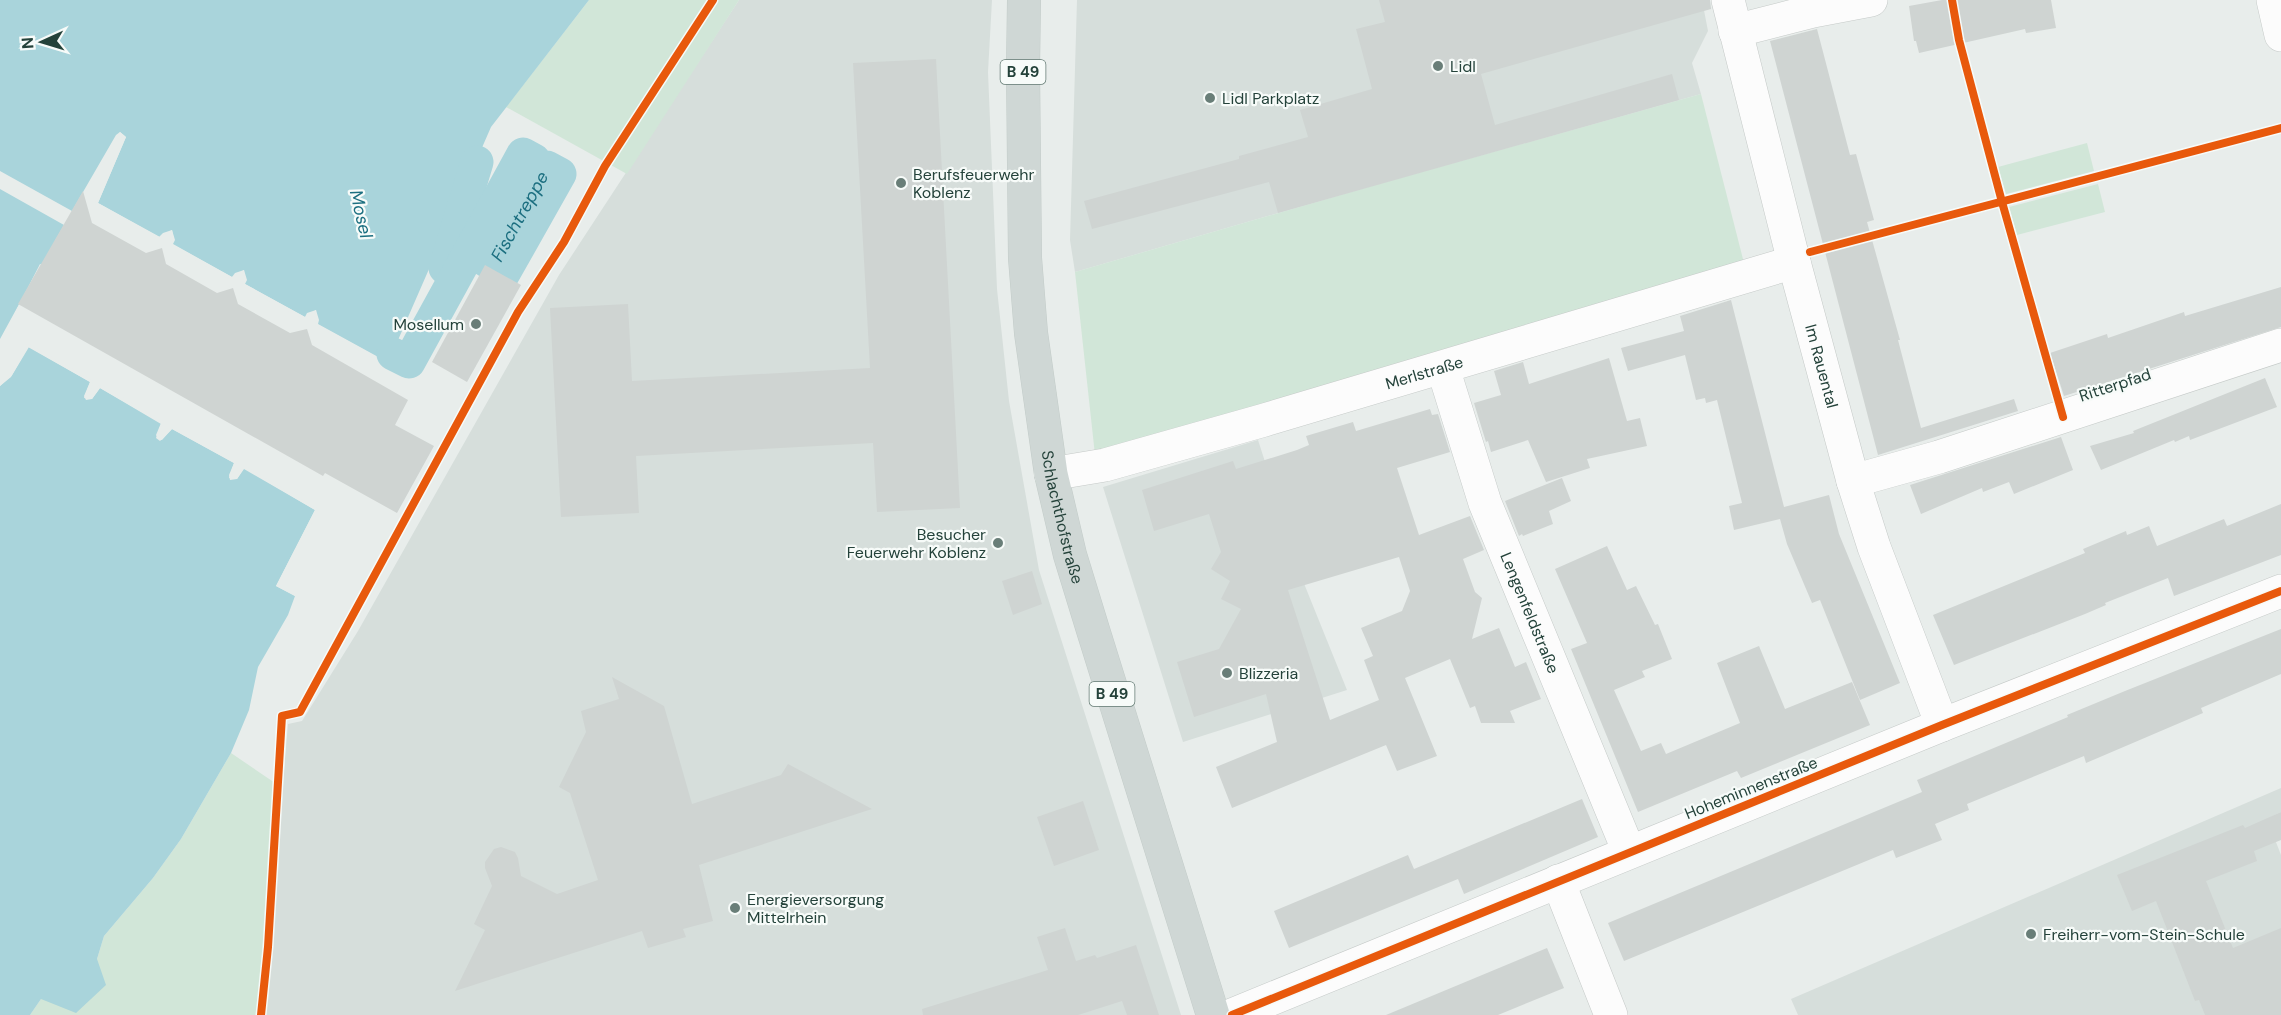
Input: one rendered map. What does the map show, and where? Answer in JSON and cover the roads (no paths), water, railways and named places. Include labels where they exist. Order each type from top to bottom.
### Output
[{"type":"main road","name":"Schlachthofstraße","points":[[1024,0],[1025,258],[1030,333],[1051,474],[1070,555],[1089,620],[1213,1015]]},
{"type":"street","name":"Im Rauental","points":[[1728,0],[1794,262],[1853,481],[1874,547],[1942,725]]},
{"type":"street","points":[[1735,31],[1871,0]]},
{"type":"street","points":[[2272,0],[2281,34]]},
{"type":"street","name":"Merlstraße","points":[[1051,474],[1105,465],[1443,368],[1794,262]]},
{"type":"street","name":"Ritterpfad","points":[[1853,481],[1939,457],[2281,345]]},
{"type":"street","name":"Lengenfeldstraße","points":[[1443,368],[1485,503],[1629,852]]},
{"type":"street","name":"Hoheminnenstraße","points":[[1232,1015],[1942,725],[2281,591]]},
{"type":"street","points":[[1558,881],[1611,1015]]},
{"type":"water","name":"Mosel","points":[[0,0],[589,0],[491,127],[388,363],[317,324],[316,310],[305,317],[245,284],[244,270],[232,277],[172,244],[174,240],[172,230],[160,237],[98,203],[126,137],[120,132],[55,241],[49,268],[41,264],[0,339]]},
{"type":"water","points":[[28,347],[90,382],[84,398],[92,399],[100,388],[161,424],[156,438],[160,441],[172,429],[234,463],[229,478],[237,479],[244,468],[315,510],[276,586],[295,596],[288,615],[258,667],[249,710],[231,753],[181,839],[153,878],[104,936],[97,959],[106,985],[76,1013],[41,999],[30,1015],[0,1015],[0,386],[12,375]]},
{"type":"waterway","name":"Fischtreppe","points":[[393,354],[409,362],[523,154],[534,160],[482,258],[493,265],[547,167],[560,174],[503,275]]},
{"type":"waterway","name":"Fischtreppe","points":[[445,268],[477,162]]},
{"type":"place","name":"Lidl","points":[[1438,66]]},
{"type":"place","name":"Lidl Parkplatz","points":[[1210,98]]},
{"type":"place","name":"Berufsfeuerwehr Koblenz","points":[[901,183]]},
{"type":"place","name":"Mosellum","points":[[476,324]]},
{"type":"place","name":"Besucher Feuerwehr Koblenz","points":[[998,543]]},
{"type":"place","name":"Blizzeria","points":[[1227,673]]},
{"type":"place","name":"Energieversorgung Mittelrhein","points":[[735,908]]},
{"type":"place","name":"Freiherr-vom-Stein-Schule","points":[[2031,934]]}]
